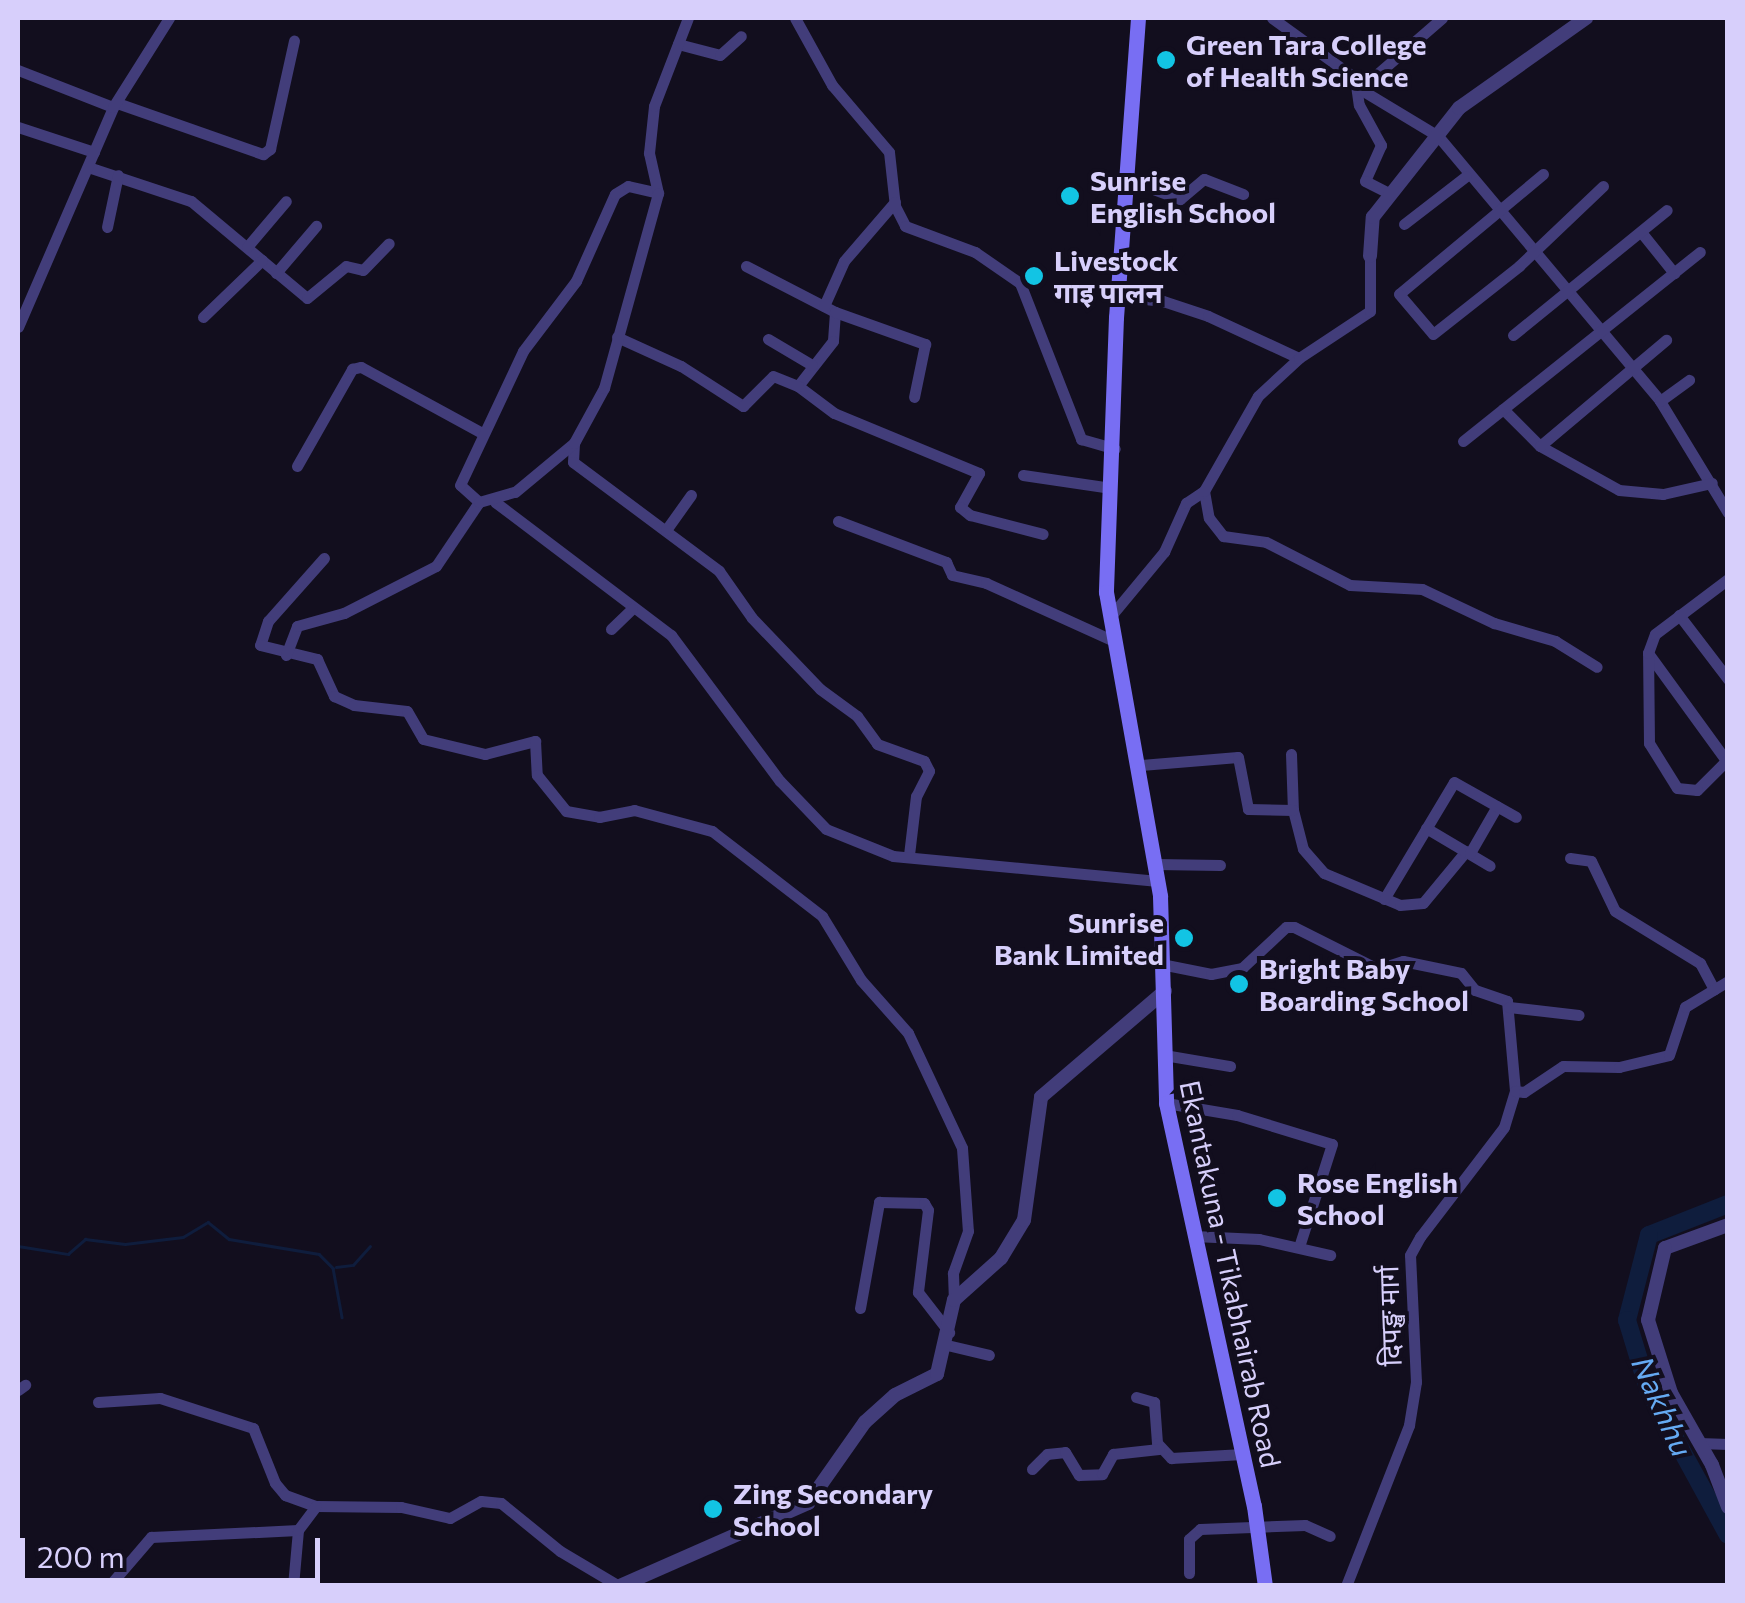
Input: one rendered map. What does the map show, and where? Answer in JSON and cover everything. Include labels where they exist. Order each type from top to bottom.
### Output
[{"type":"main road","name":"Ekantakuna - Tikabhairab Road","points":[[1138,18],[1124,178],[1115,449],[1105,544],[1110,617],[1141,766],[1156,864],[1166,965],[1166,1104],[1258,1527],[1265,1586]]},
{"type":"street","points":[[18,328],[115,105],[169,18]]},
{"type":"street","points":[[658,193],[628,186],[615,194],[576,280],[524,351],[480,432],[460,485],[480,502],[495,502],[574,443],[604,388],[658,193],[649,153],[654,106],[687,18]]},
{"type":"street","points":[[795,18],[832,85],[889,152],[896,202],[905,226],[975,252],[1020,283],[1081,439],[1115,449]]},
{"type":"street","points":[[1272,18],[1360,88],[1438,136],[1466,176],[1501,213],[1566,296],[1660,401],[1728,512]]},
{"type":"street","points":[[1390,194],[1365,181],[1380,145],[1359,105],[1360,88],[1442,18]]},
{"type":"street","points":[[1110,617],[1164,552],[1186,503],[1204,492],[1258,396],[1299,358],[1370,310],[1373,217],[1390,194],[1471,97],[1586,18]]},
{"type":"street","points":[[678,44],[720,55],[741,36]]},
{"type":"street","points":[[18,70],[263,154],[270,149],[294,41]]},
{"type":"street","points":[[18,127],[94,152]]},
{"type":"street","points":[[88,167],[191,201],[312,299],[339,270],[363,270],[389,244]]},
{"type":"street","points":[[1543,174],[1501,213],[1399,294],[1401,303],[1432,334],[1532,254],[1603,186]]},
{"type":"street","points":[[108,227],[118,175]]},
{"type":"street","points":[[1404,224],[1466,176]]},
{"type":"street","points":[[1124,178],[1180,199],[1204,178],[1243,194]]},
{"type":"street","points":[[247,247],[286,201]]},
{"type":"street","points":[[798,386],[837,332],[829,308],[844,261],[896,202]]},
{"type":"street","points":[[1513,335],[1668,210]]},
{"type":"street","points":[[276,272],[316,226]]},
{"type":"street","points":[[1641,232],[1674,272]]},
{"type":"street","points":[[1463,441],[1700,252]]},
{"type":"street","points":[[203,317],[262,260]]},
{"type":"street","points":[[746,266],[829,308],[925,344],[914,397]]},
{"type":"street","points":[[1118,296],[1163,301],[1208,316],[1299,358]]},
{"type":"street","points":[[618,337],[682,366],[743,406],[772,376],[798,386],[834,413],[979,473],[960,507],[970,515],[1043,534]]},
{"type":"street","points":[[768,339],[812,365]]},
{"type":"street","points":[[1540,446],[1666,340]]},
{"type":"street","points":[[297,466],[352,368],[361,367],[480,432]]},
{"type":"street","points":[[1660,401],[1689,380]]},
{"type":"street","points":[[1502,409],[1540,446],[1619,490],[1663,494],[1712,483]]},
{"type":"street","points":[[574,443],[573,462],[719,571],[752,618],[820,689],[858,716],[877,744],[924,761],[929,770],[916,796],[909,855]]},
{"type":"street","points":[[1024,476],[1111,488]]},
{"type":"street","points":[[1204,492],[1209,518],[1223,536],[1266,542],[1350,586],[1422,589],[1494,623],[1555,641],[1598,667]]},
{"type":"street","points":[[666,530],[691,495]]},
{"type":"street","points":[[286,655],[297,626],[344,613],[436,566],[480,502]]},
{"type":"street","points":[[495,502],[632,610],[671,635],[780,781],[826,829],[868,848],[909,855],[1158,882]]},
{"type":"street","points":[[838,521],[946,562],[952,575],[1114,641]]},
{"type":"street","points":[[98,1402],[160,1398],[254,1428],[275,1483],[285,1495],[316,1506],[401,1507],[450,1518],[492,1500],[619,1586],[808,1503],[865,1422],[895,1395],[937,1374],[948,1338],[954,1300],[953,1273],[968,1231],[962,1148],[908,1033],[861,980],[822,916],[712,830],[634,810],[600,817],[566,811],[537,774],[535,741],[485,754],[423,739],[407,710],[354,705],[334,696],[317,659],[286,655],[257,639],[324,558]]},
{"type":"street","points":[[1648,653],[1727,762],[1697,790],[1677,788],[1649,743],[1648,653],[1651,639],[1722,583],[1728,600]]},
{"type":"street","points":[[611,630],[632,610]]},
{"type":"street","points":[[1678,615],[1728,679]]},
{"type":"street","points":[[1291,754],[1293,810],[1303,849],[1324,873],[1400,905],[1435,896],[1496,806]]},
{"type":"street","points":[[1141,766],[1238,757],[1248,809],[1293,810]]},
{"type":"street","points":[[1384,899],[1454,782],[1516,817]]},
{"type":"street","points":[[1426,828],[1490,866]]},
{"type":"street","points":[[1570,858],[1591,860],[1615,912],[1700,963],[1714,989]]},
{"type":"street","points":[[1156,864],[1220,865]]},
{"type":"street","points":[[1166,965],[1211,974],[1242,968],[1286,927],[1294,927],[1378,969],[1403,961],[1461,973],[1475,990],[1510,1007],[1579,1015]]},
{"type":"street","points":[[1510,1007],[1514,1091],[1524,1092],[1563,1066],[1620,1067],[1669,1054],[1685,1008],[1728,981]]},
{"type":"street","points":[[954,1300],[1001,1258],[1024,1220],[1041,1098],[1165,991]]},
{"type":"street","points":[[1164,1054],[1230,1066]]},
{"type":"street","name":"दिपङ्ख मार्ग","points":[[1346,1586],[1409,1425],[1416,1382],[1410,1255],[1450,1192],[1504,1127],[1514,1091]]},
{"type":"street","points":[[1166,1104],[1237,1114],[1332,1144],[1299,1247]]},
{"type":"street","points":[[860,1308],[879,1202],[924,1203],[918,1292],[928,1313],[948,1338],[989,1354]]},
{"type":"street","points":[[1728,1226],[1665,1248],[1648,1320],[1656,1357],[1728,1507]]},
{"type":"street","points":[[1194,1236],[1299,1247],[1330,1255]]},
{"type":"street","points":[[1136,1397],[1154,1402],[1159,1448]]},
{"type":"street","points":[[1699,1443],[1728,1444]]},
{"type":"street","points":[[1032,1469],[1047,1454],[1065,1452],[1079,1476],[1102,1474],[1113,1454],[1159,1448],[1180,1460],[1243,1454]]},
{"type":"street","points":[[293,1586],[298,1530],[316,1506]]},
{"type":"street","points":[[1189,1573],[1192,1533],[1306,1525],[1330,1536]]},
{"type":"street","points":[[109,1586],[151,1537],[298,1530]]},
{"type":"waterway","name":"Nakhhu","points":[[1728,1204],[1649,1235],[1627,1320],[1648,1389],[1728,1535]]},
{"type":"waterway","points":[[18,1246],[68,1254],[85,1239],[125,1244],[183,1237],[208,1222],[229,1239],[319,1254],[333,1268],[342,1317]]},
{"type":"waterway","points":[[336,1267],[353,1265],[370,1246]]},
{"type":"place","name":"Green Tara College of Health Science","points":[[1166,60]]},
{"type":"place","name":"Sunrise English School","points":[[1070,196]]},
{"type":"place","name":"Livestock गाइ पालन","points":[[1034,276]]},
{"type":"place","name":"Sunrise Bank Limited","points":[[1184,938]]},
{"type":"place","name":"Bright Baby Boarding School","points":[[1239,984]]},
{"type":"place","name":"Rose English School","points":[[1277,1198]]},
{"type":"place","name":"Zing Secondary School","points":[[713,1509]]}]
